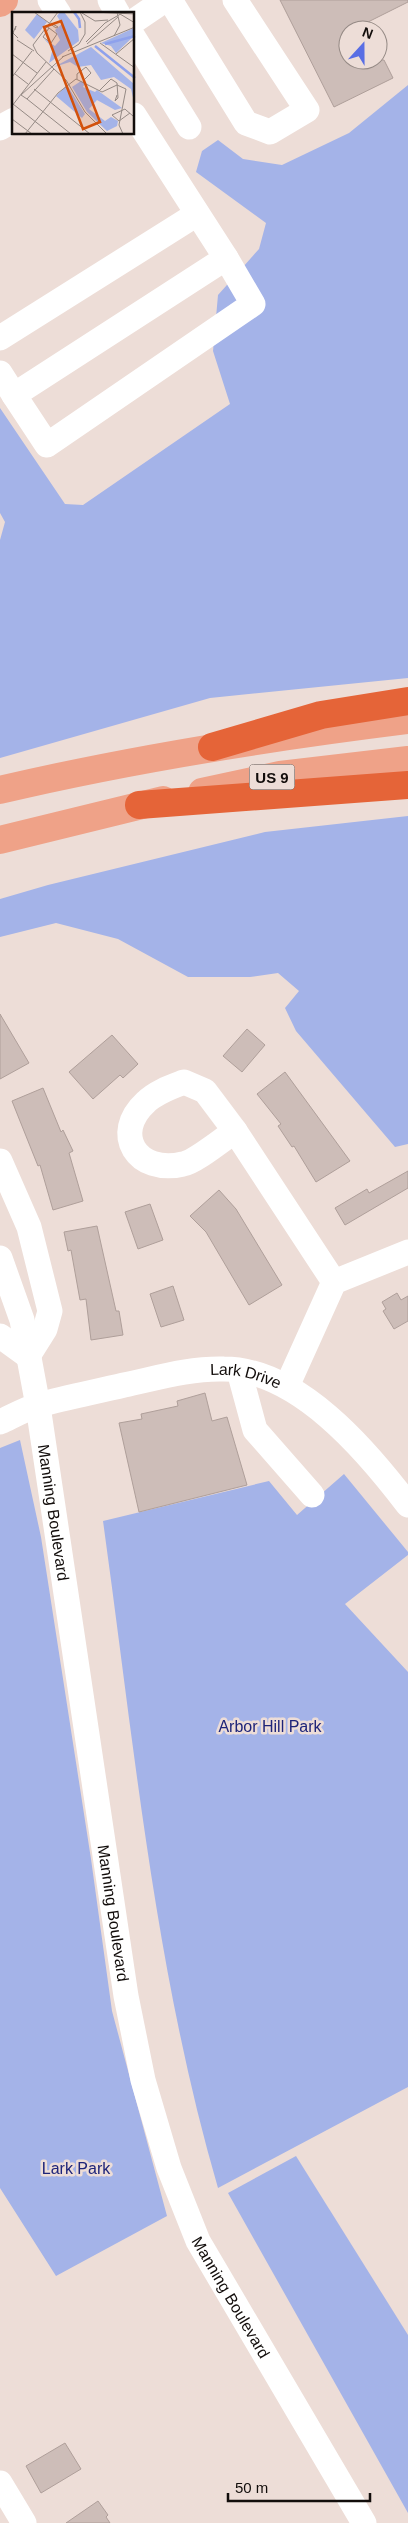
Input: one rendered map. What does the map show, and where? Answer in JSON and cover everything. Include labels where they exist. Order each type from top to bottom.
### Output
[{"type":"highway","points":[[212,747],[321,715],[408,701]]},
{"type":"highway","points":[[139,805],[408,785]]},
{"type":"main road","points":[[0,3],[4,0]]},
{"type":"main road","name":"US 9","points":[[0,790],[99,768],[212,747],[408,720]]},
{"type":"main road","name":"US 9","points":[[0,840],[139,805],[280,775],[408,760]]},
{"type":"street","points":[[50,0],[58,12]]},
{"type":"street","points":[[110,0],[117,12]]},
{"type":"street","points":[[135,20],[165,0]]},
{"type":"street","points":[[170,0],[246,123],[270,132],[307,110],[235,0]]},
{"type":"street","points":[[135,40],[189,127]]},
{"type":"street","points":[[0,373],[47,445],[253,304],[226,258],[135,117]]},
{"type":"street","points":[[0,128],[12,121]]},
{"type":"street","points":[[0,338],[197,214]]},
{"type":"street","points":[[14,395],[226,258]]},
{"type":"street","points":[[235,1131],[334,1282]]},
{"type":"street","points":[[0,1162],[29,1227],[50,1312],[45,1329],[28,1356],[0,1336]]},
{"type":"street","points":[[287,1386],[334,1282],[408,1252]]},
{"type":"street","name":"Manning Boulevard","points":[[0,1258],[22,1320],[38,1406],[126,1996],[143,2080],[169,2168],[198,2241],[364,2523]]},
{"type":"street","name":"Lark Drive","points":[[0,1422],[38,1406],[183,1371],[226,1368],[262,1376],[287,1386],[321,1410],[404,1493]]},
{"type":"street","points":[[239,1371],[255,1430],[312,1495]]},
{"type":"street","points":[[0,2483],[24,2523]]},
{"type":"green space","points":[[408,85],[408,678],[210,698],[0,758],[0,540],[5,522],[0,513],[0,408],[65,504],[83,505],[230,404],[213,351],[218,295],[259,249],[266,223],[196,172],[202,151],[218,140],[243,159],[282,165],[349,133]]},
{"type":"green space","points":[[408,816],[408,1144],[395,1147],[296,1031],[285,1008],[299,991],[278,973],[250,977],[188,977],[118,939],[56,923],[0,937],[0,899],[48,885],[265,832]]},
{"type":"green space","name":"Lark Park","points":[[20,1440],[41,1537],[91,1859],[112,2011],[167,2216],[56,2276],[0,2188],[0,1448]]},
{"type":"green space","name":"Arbor Hill Park","points":[[344,1474],[408,1552],[408,1555],[345,1604],[408,1672],[408,2087],[218,2188],[196,2106],[162,1941],[136,1773],[103,1521],[269,1481],[297,1515]]},
{"type":"green space","points":[[296,2156],[408,2335],[408,2513],[228,2193]]},
{"type":"building","points":[[280,0],[408,0],[408,2],[372,20],[338,20],[338,70],[388,70],[388,68],[393,78],[334,107]]},
{"type":"building","points":[[0,1014],[29,1063],[0,1079]]},
{"type":"building","points":[[247,1029],[265,1045],[242,1072],[223,1056]]},
{"type":"building","points":[[112,1035],[138,1064],[123,1078],[120,1075],[93,1099],[69,1072]]},
{"type":"building","points":[[285,1072],[350,1161],[316,1182],[294,1146],[292,1147],[278,1126],[281,1124],[257,1094]]},
{"type":"building","points":[[43,1088],[61,1132],[63,1130],[73,1151],[69,1153],[83,1201],[53,1210],[40,1165],[38,1166],[12,1101]]},
{"type":"building","points":[[408,1171],[408,1188],[345,1225],[335,1208],[367,1189],[369,1193]]},
{"type":"building","points":[[219,1190],[236,1209],[282,1285],[249,1305],[206,1232],[190,1216]]},
{"type":"building","points":[[150,1204],[163,1240],[138,1249],[125,1212]]},
{"type":"building","points":[[97,1226],[116,1311],[119,1311],[123,1335],[91,1340],[86,1299],[80,1300],[71,1250],[68,1251],[64,1232]]},
{"type":"building","points":[[173,1286],[184,1320],[161,1327],[150,1294]]},
{"type":"building","points":[[397,1293],[401,1300],[408,1296],[408,1321],[394,1329],[383,1311],[386,1309],[382,1302]]},
{"type":"building","points":[[205,1393],[212,1421],[227,1417],[247,1485],[139,1512],[119,1423],[142,1419],[141,1414],[178,1406],[177,1401]]},
{"type":"building","points":[[65,2443],[81,2469],[41,2493],[26,2466]]},
{"type":"building","points":[[98,2501],[108,2515],[106,2517],[110,2523],[66,2523]]}]
